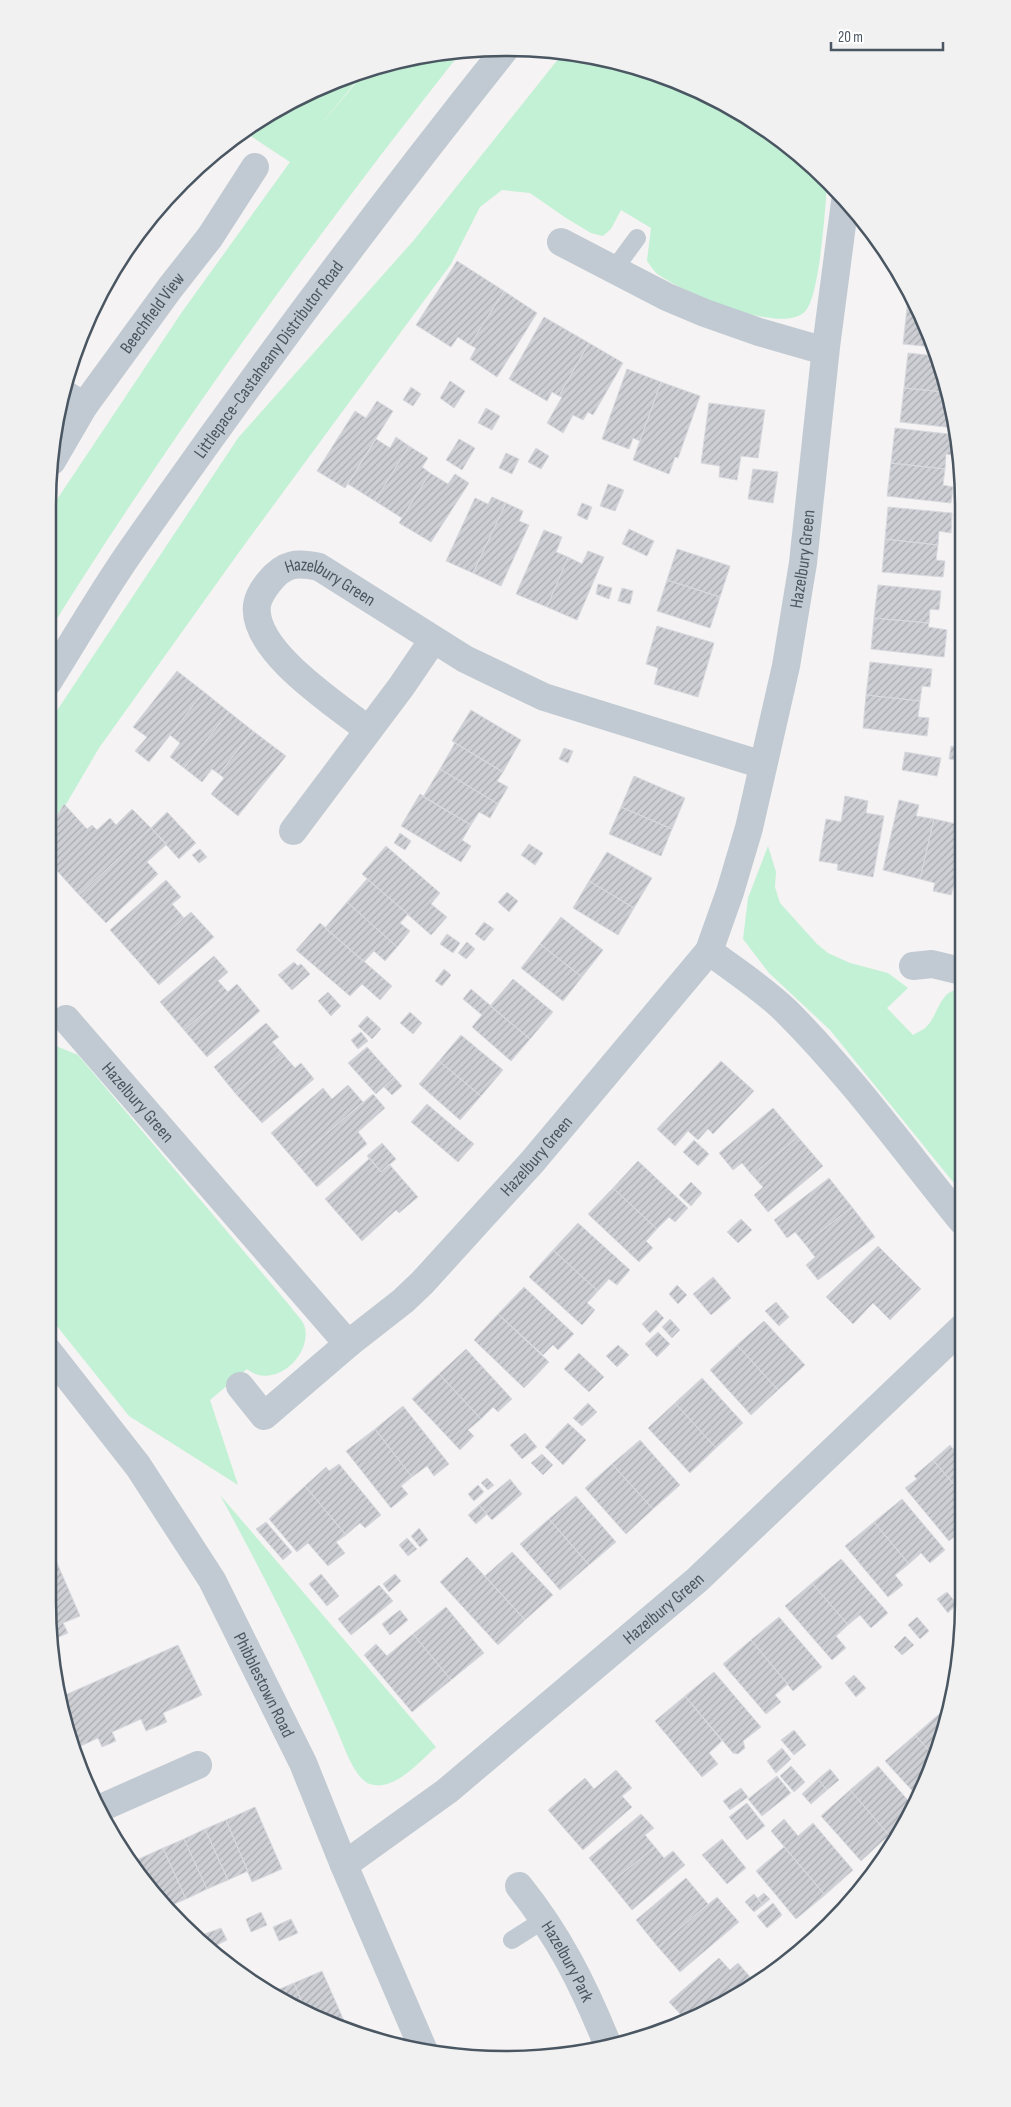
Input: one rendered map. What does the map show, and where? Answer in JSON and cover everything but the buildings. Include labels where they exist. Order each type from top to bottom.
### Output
[{"type":"street","name":"Littlepace-Castaheany Distributor Road","points":[[56,669],[129,554],[312,296],[399,181],[499,56]]},
{"type":"street","name":"Beechfield View","points":[[63,431],[74,400],[170,288],[210,237],[255,167]]},
{"type":"street","name":"Hazelbury Green","points":[[240,1386],[264,1416],[348,1344],[403,1301],[422,1283],[533,1161],[709,951],[730,892],[749,828],[786,666],[804,563],[825,352],[843,209]]},
{"type":"street","points":[[561,242],[615,268],[667,297],[705,313],[825,352]]},
{"type":"street","name":"Hazelbury Green","points":[[367,729],[286,664],[265,640],[258,623],[256,605],[270,580],[283,568],[300,562],[320,567],[433,640],[466,659],[544,697],[763,765]]},
{"type":"street","points":[[293,831],[367,729],[401,687],[433,640]]},
{"type":"street","points":[[709,951],[792,1017],[835,1064],[955,1212]]},
{"type":"street","points":[[912,966],[932,964],[955,970]]},
{"type":"street","name":"Hazelbury Green","points":[[66,1019],[348,1344]]},
{"type":"street","name":"Hazelbury Green","points":[[344,1865],[446,1791],[697,1580],[955,1334]]},
{"type":"street","name":"Phibblestown Road","points":[[56,1361],[138,1466],[212,1580],[303,1763],[344,1865],[420,2042]]},
{"type":"street","points":[[106,1806],[198,1765]]},
{"type":"street","name":"Hazelbury Park","points":[[519,1886],[545,1920],[572,1962],[605,2039]]},
{"type":"lane","points":[[615,268],[637,238]]},
{"type":"lane","points":[[512,1940],[545,1920]]},
{"type":"green space","points":[[455,59],[352,193],[246,337],[145,484],[56,620],[56,501],[182,312],[290,162],[250,136],[281,116],[334,90],[356,82],[317,129],[357,81],[418,65]]},
{"type":"green space","points":[[558,59],[593,65],[650,80],[704,103],[730,116],[779,149],[826,192],[819,268],[812,299],[807,309],[796,317],[779,319],[734,310],[689,292],[659,275],[647,261],[651,228],[621,210],[611,229],[603,236],[591,233],[530,193],[502,190],[480,207],[451,264],[242,548],[99,748],[56,821],[56,712],[238,438],[414,240]]},
{"type":"green space","points":[[768,846],[776,872],[775,887],[780,903],[817,944],[828,953],[850,963],[888,973],[908,988],[887,1008],[913,1035],[927,1026],[940,1003],[955,990],[955,1184],[830,1030],[769,973],[743,939],[748,898]]},
{"type":"green space","points":[[56,1046],[78,1055],[290,1306],[305,1328],[302,1350],[288,1368],[267,1376],[247,1369],[210,1400],[238,1485],[129,1416],[56,1325]]},
{"type":"green space","points":[[220,1495],[436,1747],[397,1780],[379,1785],[370,1784],[359,1776],[346,1752],[296,1641]]}]
